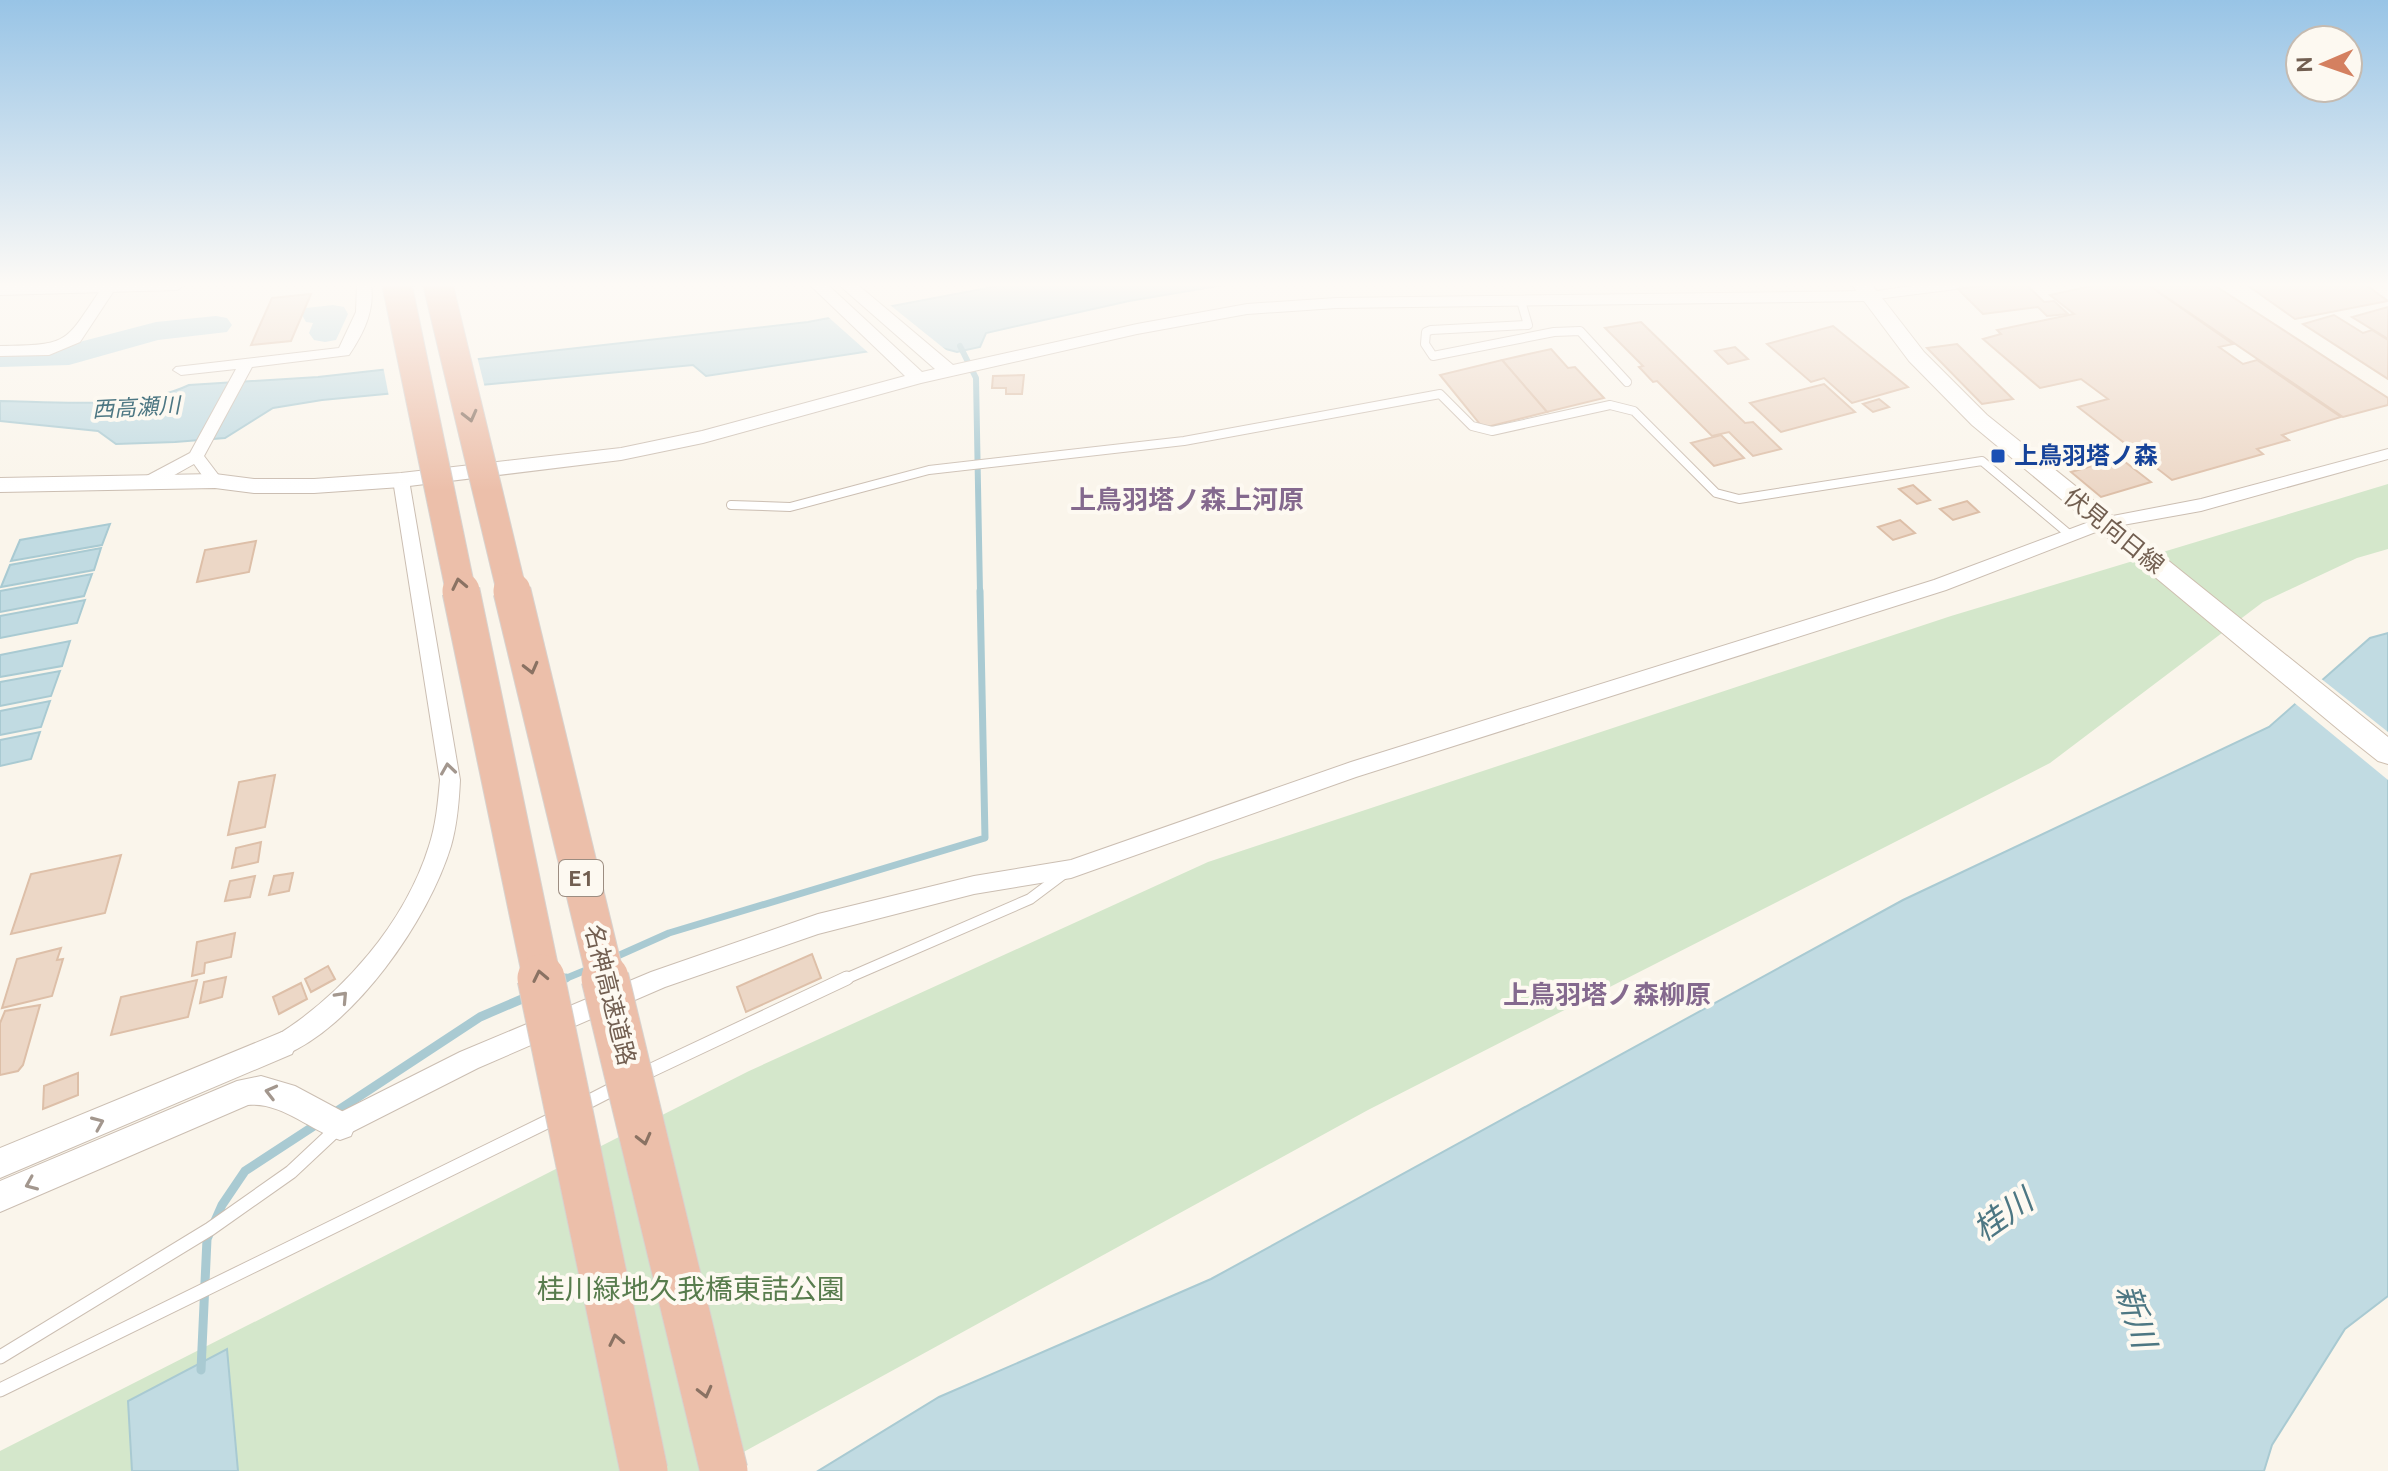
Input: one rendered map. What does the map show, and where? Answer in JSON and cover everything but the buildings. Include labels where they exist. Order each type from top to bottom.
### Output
[{"type":"highway","name":"E1","points":[[411,354],[644,1471]]},
{"type":"highway","name":"名神高速道路","points":[[455,354],[724,1471]]},
{"type":"main road","name":"伏見向日線","points":[[1912,354],[1943,387],[2108,527],[2388,753]]},
{"type":"street","points":[[181,370],[328,354]]},
{"type":"street","points":[[893,354],[918,378]]},
{"type":"street","points":[[928,354],[949,371]]},
{"type":"street","points":[[0,485],[215,481],[254,486],[314,486],[401,480],[621,454],[703,437],[918,378],[1027,354]]},
{"type":"street","points":[[147,483],[196,456],[247,362]]},
{"type":"street","points":[[0,1197],[247,1091],[275,1090],[320,1119],[340,1126],[479,1056],[659,979],[741,949],[895,903],[1071,869],[1351,770],[1940,585],[2070,535],[2201,505],[2388,454]]},
{"type":"street","points":[[196,456],[215,481]]},
{"type":"street","points":[[0,1163],[305,1034],[370,966],[414,904],[436,859],[447,820],[450,780],[401,480]]},
{"type":"lane","points":[[1601,354],[1627,382]]},
{"type":"lane","points":[[731,505],[790,507],[929,470],[1184,441],[1440,394],[1472,426],[1492,431],[1610,405],[1634,411],[1716,493],[1739,499],[1982,461],[2070,535]]},
{"type":"lane","points":[[0,1390],[668,1062],[1030,899],[1071,869]]},
{"type":"lane","points":[[0,1357],[169,1259],[279,1181],[323,1146],[340,1126]]},
{"type":"green space","name":"桂川緑地久我橋東詰公園","points":[[2388,484],[2388,549],[2357,558],[2263,602],[2050,763],[1368,1110],[709,1471],[0,1471],[0,1451],[749,1071],[1208,862],[1951,616]]},
{"type":"water","name":"西高瀬川","points":[[526,354],[853,354],[706,376],[693,365],[322,400],[273,408],[225,438],[175,442],[116,444],[98,431],[0,421],[0,401],[96,403],[146,398],[189,385],[318,377]]},
{"type":"water","points":[[110,524],[102,545],[11,561],[20,540]]},
{"type":"water","points":[[101,548],[94,570],[1,587],[10,565]]},
{"type":"water","points":[[92,574],[84,596],[0,612],[0,591]]},
{"type":"water","points":[[85,600],[77,623],[0,638],[0,616]]},
{"type":"water","points":[[2388,633],[2388,1296],[2345,1329],[2272,1445],[2264,1471],[818,1471],[939,1397],[1211,1279],[1903,900],[2269,727],[2370,638]]},
{"type":"water","points":[[70,641],[62,666],[0,677],[0,655]]},
{"type":"water","points":[[60,671],[51,696],[0,706],[0,682]]},
{"type":"water","points":[[50,701],[41,727],[0,735],[0,711]]},
{"type":"water","points":[[40,732],[31,759],[0,766],[0,740]]},
{"type":"water","points":[[227,1349],[238,1471],[132,1471],[128,1401]]},
{"type":"pier","points":[[477,356],[485,388],[389,397],[383,366]]},
{"type":"pier","points":[[2319,677],[2388,732],[2388,780],[2292,701]]},
{"type":"waterway","points":[[0,357],[74,354]]},
{"type":"waterway","points":[[964,354],[976,378],[980,593]]},
{"type":"waterway","points":[[613,958],[669,933],[985,838],[980,591]]},
{"type":"waterway","points":[[562,980],[591,968]]},
{"type":"waterway","points":[[562,980],[566,978]]},
{"type":"waterway","points":[[558,982],[562,980]]},
{"type":"waterway","points":[[334,1113],[480,1017],[529,996]]},
{"type":"waterway","points":[[201,1370],[207,1239],[222,1205],[245,1171],[320,1122]]},
{"type":"place","name":"上鳥羽塔ノ森","points":[[1998,456]]},
{"type":"district","name":"上鳥羽塔ノ森上河原","points":[[1187,500]]},
{"type":"district","name":"上鳥羽塔ノ森柳原","points":[[1607,995]]},
{"type":"water label","name":"桂川","points":[[2003,1215]]},
{"type":"water label","name":"新川","points":[[2136,1316]]}]
